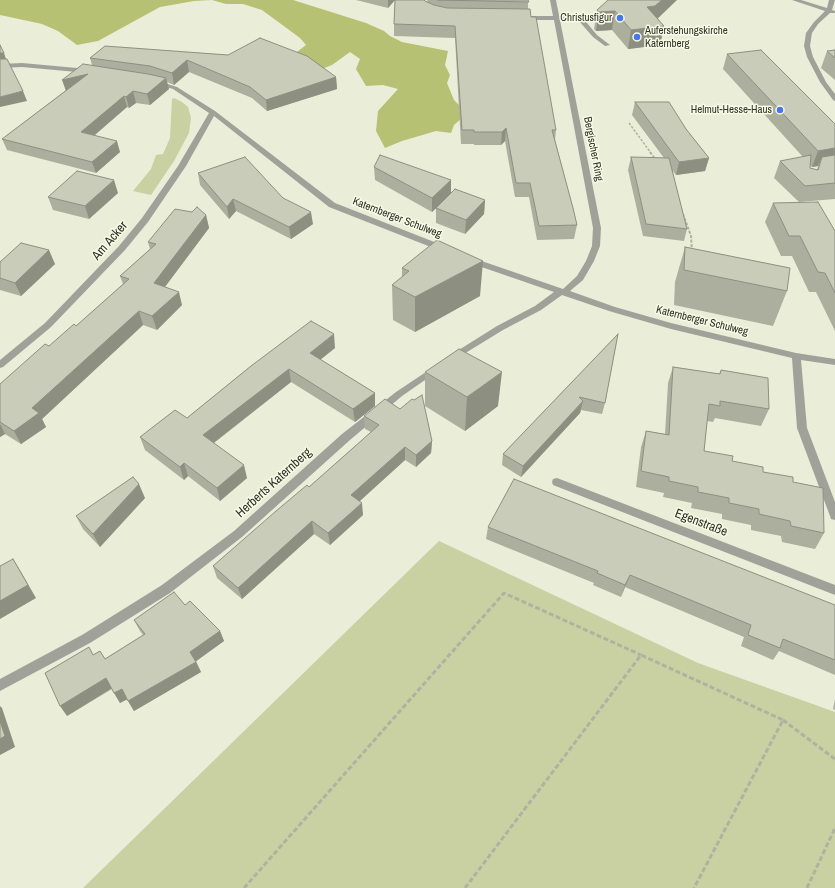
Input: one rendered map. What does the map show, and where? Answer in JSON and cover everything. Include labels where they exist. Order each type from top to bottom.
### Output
[{"type":"street","name":"Bergischer Ring","points":[[553,0],[597,228],[596,246],[590,261],[580,278],[562,292]]},
{"type":"street","points":[[795,0],[832,12]]},
{"type":"street","points":[[832,0],[832,12]]},
{"type":"street","points":[[832,12],[816,23],[809,33],[807,46],[810,57],[823,82],[835,99]]},
{"type":"street","points":[[517,18],[580,18],[595,36],[607,45]]},
{"type":"street","points":[[0,66],[22,65],[93,72]]},
{"type":"street","name":"Katernberger Schulweg","points":[[145,79],[175,88],[214,112],[332,205],[451,252]]},
{"type":"street","name":"Am Acker","points":[[0,365],[48,324],[122,248],[145,220],[182,166],[214,112]]},
{"type":"street","name":"Katernberger Schulweg","points":[[466,258],[612,309],[697,333],[796,356],[835,362]]},
{"type":"street","name":"Herberts Katernberg","points":[[0,685],[86,639],[166,589],[238,534],[346,437],[399,394],[448,360],[500,328],[538,308],[562,292]]},
{"type":"street","points":[[796,356],[802,428],[835,516]]},
{"type":"street","name":"Egenstraße","points":[[557,482],[835,590]]},
{"type":"path","points":[[629,123],[657,161]]},
{"type":"path","points":[[681,208],[691,236],[692,254]]},
{"type":"path","points":[[244,888],[504,593],[783,720],[835,759]]},
{"type":"path","points":[[465,888],[641,655]]},
{"type":"path","points":[[694,888],[783,720]]},
{"type":"path","points":[[807,888],[835,828]]},
{"type":"green space","points":[[0,0],[212,0],[194,1],[160,7],[98,41],[77,45],[58,31],[42,24],[0,15]]},
{"type":"green space","points":[[212,0],[293,0],[366,23],[384,31],[402,42],[448,51],[445,65],[450,75],[447,83],[454,100],[463,109],[463,117],[454,125],[451,133],[436,131],[402,141],[385,148],[376,131],[378,111],[398,89],[383,85],[366,86],[356,69],[360,59],[350,52],[332,65],[284,84],[293,55],[306,45],[300,38],[262,10],[243,4],[226,4]]},
{"type":"green space","points":[[174,98],[188,107],[191,118],[189,133],[174,161],[151,195],[133,191],[151,169],[156,155],[163,154],[170,138],[172,99]]},
{"type":"green space","points":[[439,541],[698,663],[835,712],[835,888],[83,888]]},
{"type":"building","points":[[395,0],[424,0],[434,5],[447,8],[530,9],[531,17],[536,17],[556,130],[552,130],[577,225],[539,226],[530,183],[516,183],[506,128],[502,132],[474,132],[474,130],[462,130],[455,26],[394,24]]},
{"type":"building","points":[[439,0],[528,0],[529,2]]},
{"type":"building","points":[[608,0],[662,0],[655,6],[647,7],[664,26],[631,30],[615,11],[599,12],[597,10]]},
{"type":"building","points":[[260,38],[307,56],[336,77],[266,100],[250,87],[187,60],[172,73],[150,66],[90,58],[105,46],[228,55]]},
{"type":"building","points":[[0,45],[4,53],[0,53]]},
{"type":"building","points":[[761,50],[835,124],[835,148],[818,151],[727,54]]},
{"type":"building","points":[[835,50],[835,58],[827,51]]},
{"type":"building","points":[[0,59],[7,59],[23,91],[0,97]]},
{"type":"building","points":[[83,64],[166,78],[147,94],[133,91],[126,97],[124,96],[81,132],[117,141],[92,162],[2,139],[88,74],[62,80]]},
{"type":"building","points":[[635,102],[669,102],[686,129],[709,158],[679,162]]},
{"type":"building","points":[[380,155],[451,180],[432,198],[374,167]]},
{"type":"building","points":[[811,155],[810,168],[818,170],[822,157],[835,155],[835,183],[805,186],[780,161]]},
{"type":"building","points":[[245,157],[283,198],[311,212],[289,227],[233,199],[227,207],[198,173]]},
{"type":"building","points":[[631,157],[669,158],[687,229],[646,224]]},
{"type":"building","points":[[77,171],[114,180],[85,206],[48,197]]},
{"type":"building","points":[[455,189],[485,200],[466,220],[436,208]]},
{"type":"building","points":[[818,202],[835,231],[835,293],[825,273],[818,272],[800,236],[789,236],[773,203]]},
{"type":"building","points":[[197,207],[206,215],[154,283],[179,292],[152,316],[139,311],[32,408],[39,413],[14,431],[0,422],[0,384],[45,344],[49,346],[74,324],[76,326],[129,279],[120,276],[156,244],[148,242],[175,209],[192,212]]},
{"type":"building","points":[[437,240],[483,261],[415,297],[392,285],[409,271],[402,268]]},
{"type":"building","points":[[21,243],[49,250],[15,283],[0,278],[0,262]]},
{"type":"building","points":[[685,247],[790,268],[787,291],[684,270]]},
{"type":"building","points":[[311,321],[334,334],[310,353],[375,393],[353,409],[289,369],[203,435],[244,465],[217,488],[184,463],[180,467],[140,437],[175,410],[187,418],[251,366]]},
{"type":"building","points":[[618,334],[605,403],[579,397],[583,401],[523,466],[503,454]]},
{"type":"building","points":[[459,349],[502,372],[467,397],[425,372]]},
{"type":"building","points":[[673,367],[720,374],[721,370],[768,378],[769,409],[720,401],[720,406],[709,404],[704,451],[733,456],[732,461],[763,467],[763,472],[793,477],[793,482],[823,488],[824,533],[791,526],[790,521],[759,514],[759,509],[729,503],[729,498],[698,492],[698,487],[669,481],[669,477],[641,471],[646,431],[669,435]]},
{"type":"building","points":[[422,395],[432,441],[416,455],[405,447],[351,495],[362,503],[328,533],[312,521],[238,588],[213,566],[307,485],[309,487],[379,425],[364,416],[385,399],[400,409],[412,399],[414,400]]},
{"type":"building","points":[[133,477],[139,484],[93,534],[76,516]]},
{"type":"building","points":[[514,479],[835,605],[835,660],[783,639],[780,648],[748,635],[751,625],[630,575],[625,585],[597,573],[598,571],[488,527]]},
{"type":"building","points":[[13,559],[28,585],[0,601],[0,566]]},
{"type":"building","points":[[174,592],[185,605],[190,601],[220,631],[190,652],[196,662],[128,701],[122,689],[114,693],[106,678],[60,706],[45,673],[89,647],[93,655],[100,651],[105,659],[145,634],[134,620]]},
{"type":"building","points":[[0,721],[5,736],[0,739]]},
{"type":"place","name":"Christusfigur","points":[[620,18]]},
{"type":"place","name":"Auferstehungskirche Katernberg","points":[[637,37]]},
{"type":"place","name":"Helmut-Hesse-Haus","points":[[780,110]]}]
